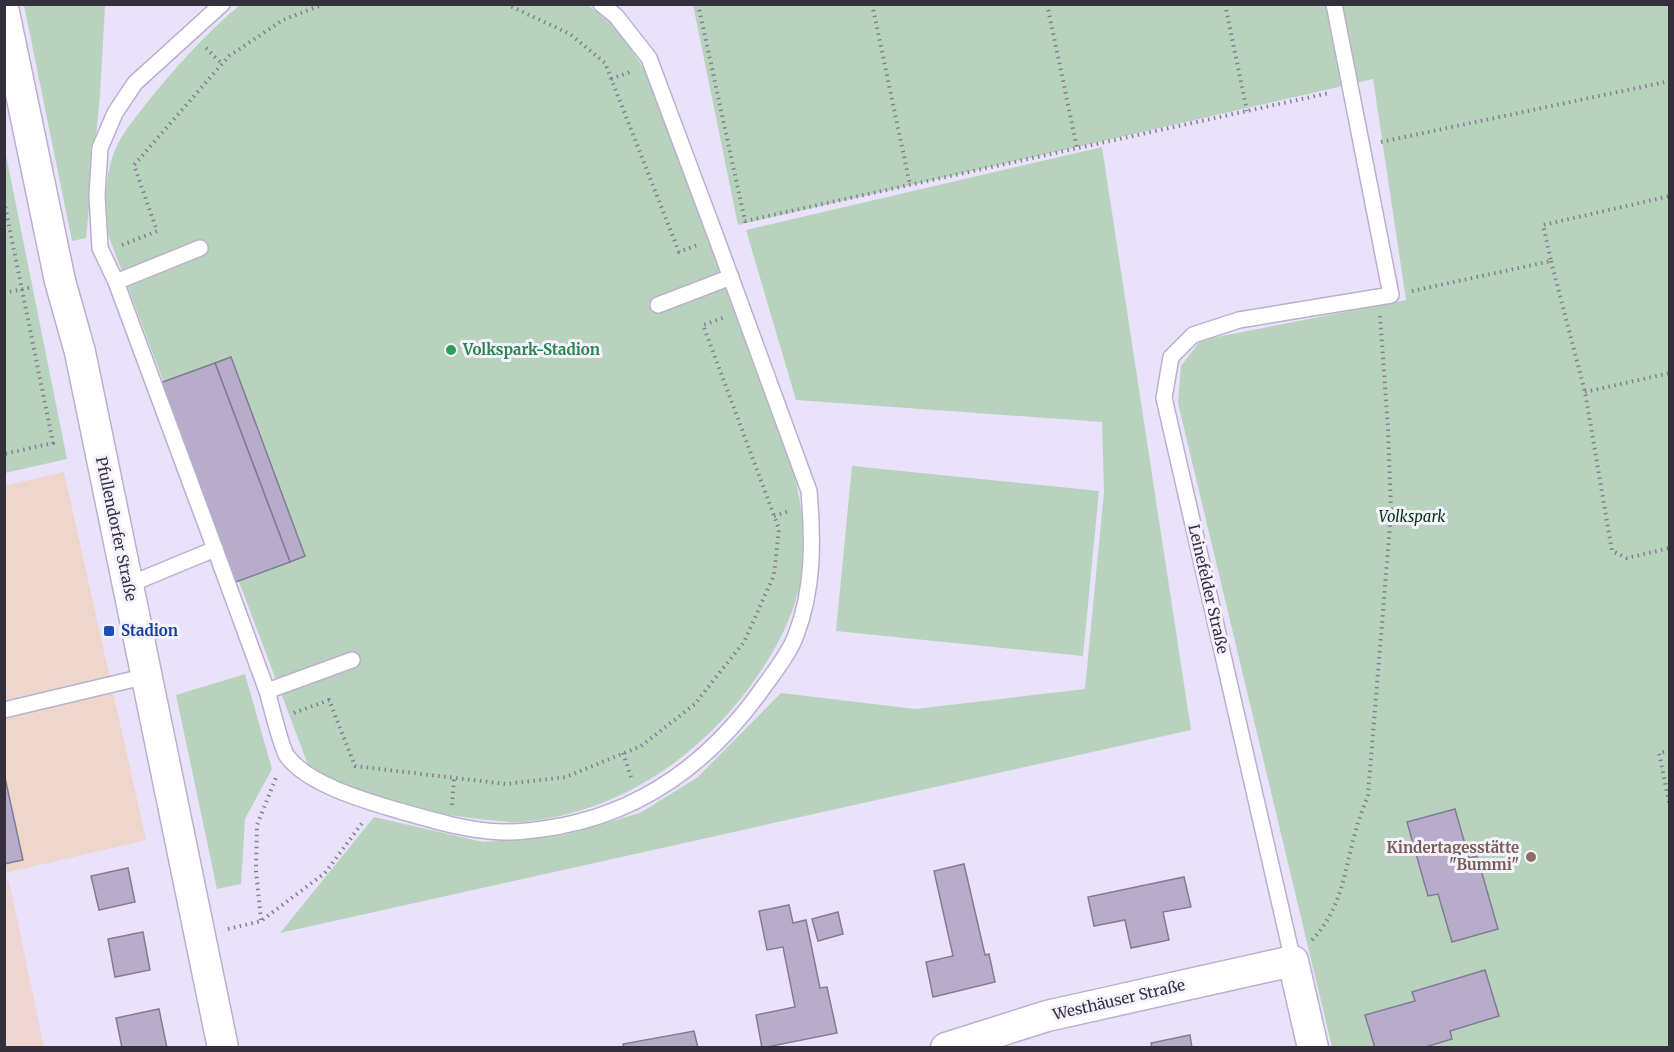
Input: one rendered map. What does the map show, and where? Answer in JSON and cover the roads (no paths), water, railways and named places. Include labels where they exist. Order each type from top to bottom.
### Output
[{"type":"street","name":"Pfullendorfer Straße","points":[[4,12],[60,281],[80,352],[223,1047]]},
{"type":"street","name":"Westhäuser Straße","points":[[946,1047],[1047,1016],[1293,960]]},
{"type":"street","name":"Leinefelder Straße","points":[[1293,960],[1313,1047]]},
{"type":"lane","points":[[222,4],[135,83],[116,113],[100,148],[98,195],[102,254],[116,282],[215,549],[267,691],[286,755],[309,775],[343,793],[424,818],[502,832],[535,831],[584,821],[629,805],[658,790],[685,770],[745,714],[796,636],[809,588],[813,533],[808,492],[744,310],[648,58],[616,16],[601,4]]},
{"type":"lane","name":"Leinefelder Straße","points":[[1293,960],[1164,398],[1171,357],[1193,335],[1239,320],[1384,296],[1363,146],[1334,4]]},
{"type":"lane","points":[[116,282],[200,248]]},
{"type":"lane","points":[[658,305],[731,277]]},
{"type":"lane","points":[[128,585],[215,549]]},
{"type":"lane","points":[[267,691],[352,660]]},
{"type":"lane","points":[[4,710],[147,676]]},
{"type":"place","name":"Volkspark-Stadion","points":[[451,350]]},
{"type":"place","name":"Stadion","points":[[109,631]]},
{"type":"place","name":"Kindertagesstätte \"Bummi\"","points":[[1531,857]]},
{"type":"park label","name":"Volkspark","points":[[1412,517]]}]
